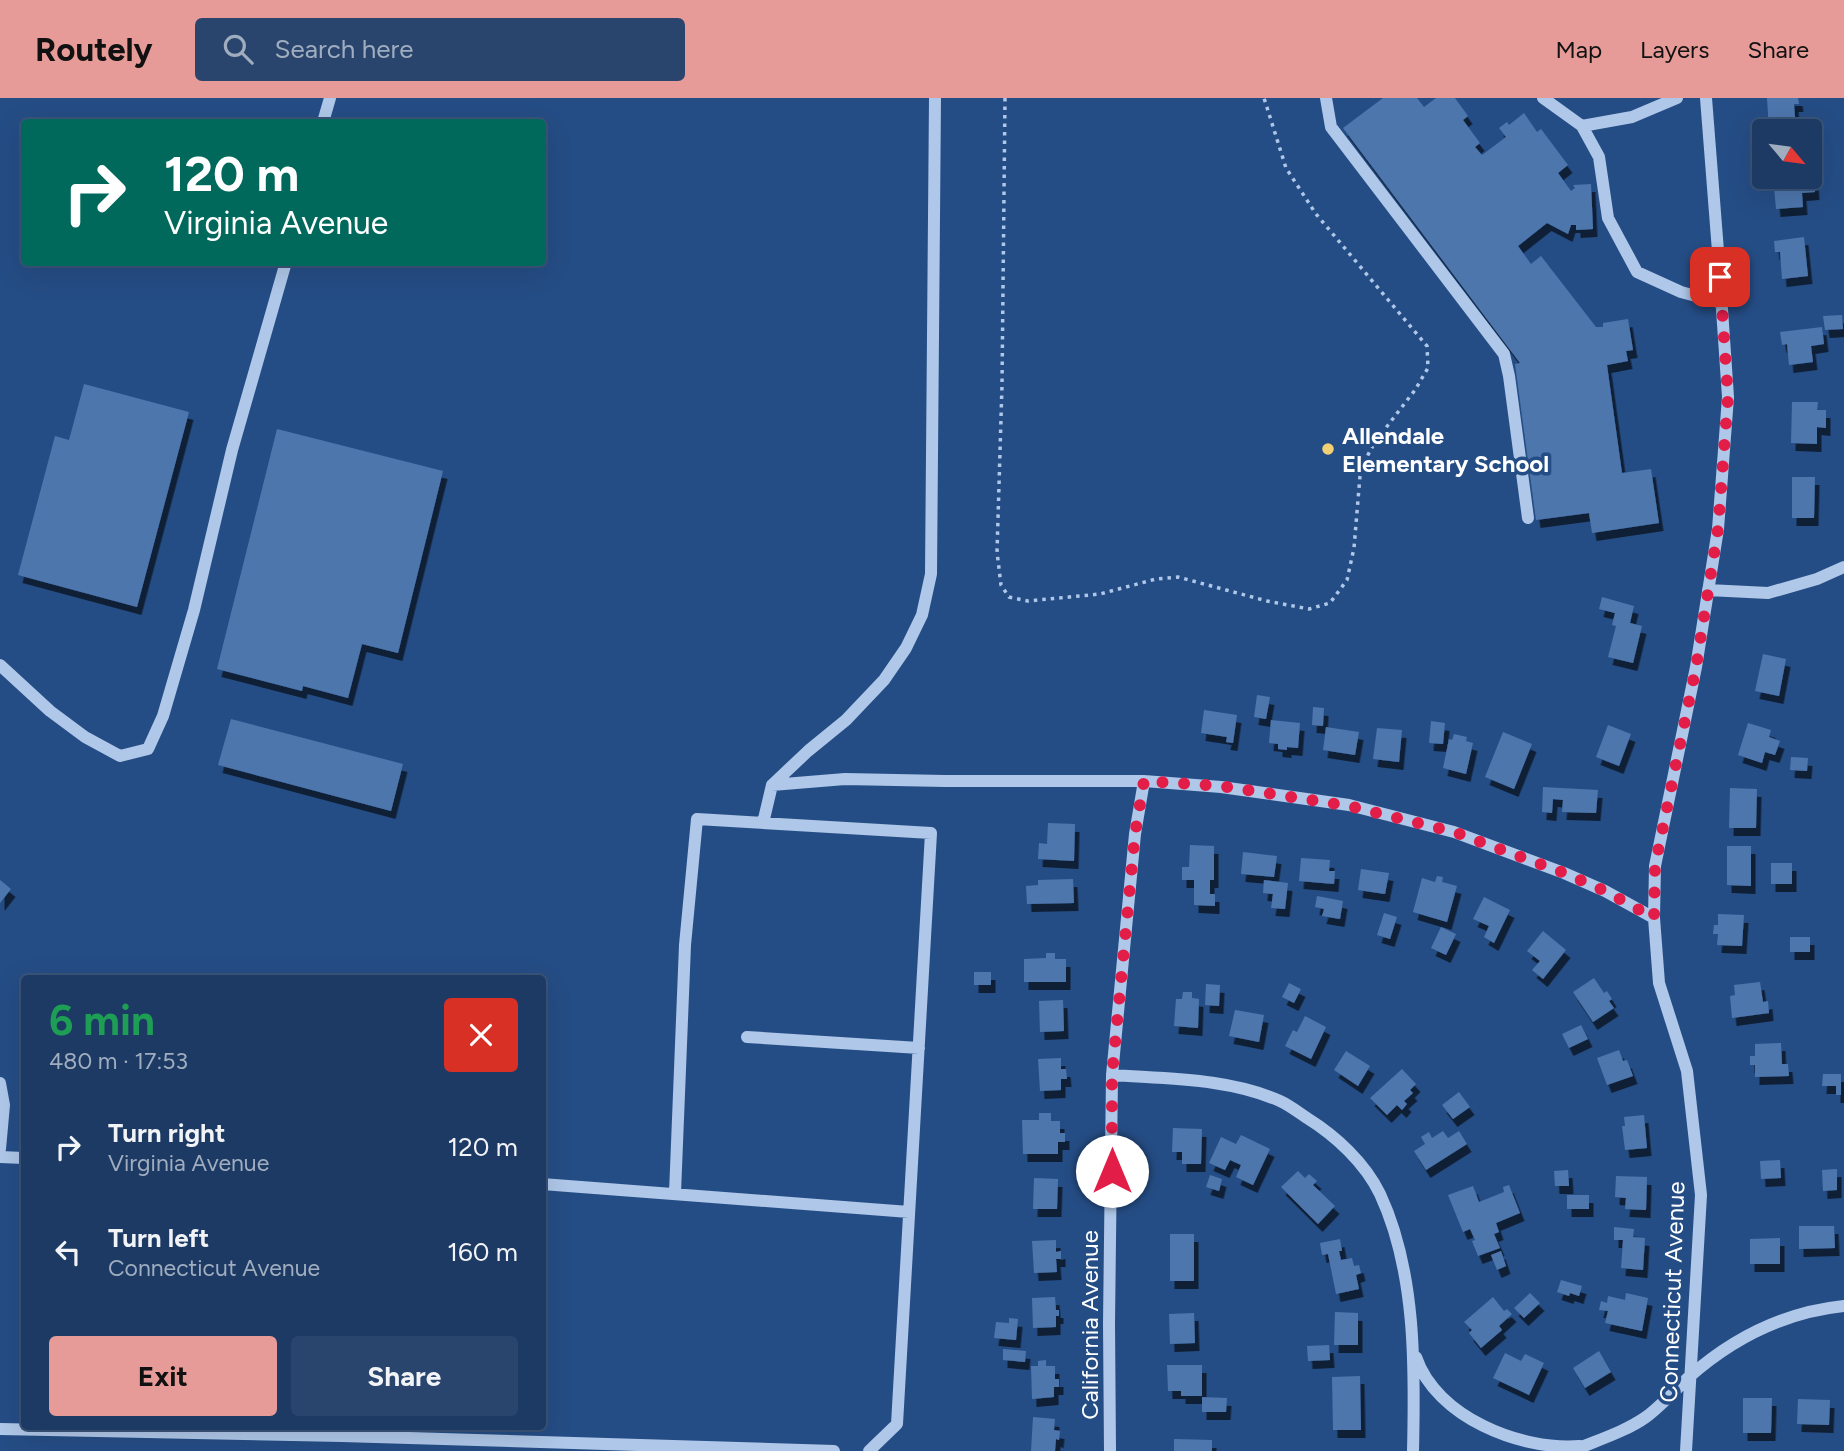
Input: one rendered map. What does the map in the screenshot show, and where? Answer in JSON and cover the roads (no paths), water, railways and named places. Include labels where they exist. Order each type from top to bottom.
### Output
[{"type":"street","points":[[324,119],[330,98]]},
{"type":"street","points":[[763,823],[772,785],[846,720],[884,680],[906,648],[922,615],[931,573],[932,547],[935,98]]},
{"type":"street","points":[[1326,98],[1331,127],[1504,354],[1528,518]]},
{"type":"street","points":[[1543,98],[1582,126],[1599,157],[1608,218],[1637,272],[1681,292],[1722,303]]},
{"type":"street","points":[[1582,126],[1632,117],[1677,98]]},
{"type":"street","name":"Connecticut Avenue","points":[[1686,1451],[1701,1195],[1687,1071],[1659,983],[1654,918],[1655,866],[1696,667],[1718,529],[1728,397],[1706,98]]},
{"type":"street","points":[[0,664],[50,711],[85,737],[120,756],[148,749],[163,716],[194,610],[232,450],[285,266]]},
{"type":"street","points":[[1708,590],[1768,593],[1817,579],[1844,567]]},
{"type":"street","points":[[772,785],[845,779],[1144,781],[1221,786],[1349,806],[1454,832],[1564,873],[1605,891],[1654,918]]},
{"type":"street","name":"California Avenue","points":[[1110,1451],[1112,1075],[1135,834],[1144,781]]},
{"type":"street","points":[[675,1194],[685,944],[697,819],[931,832],[897,1424],[869,1451]]},
{"type":"street","points":[[747,1037],[919,1048]]},
{"type":"street","points":[[1112,1075],[1201,1081],[1282,1101],[1323,1128],[1356,1158],[1379,1192],[1399,1246],[1410,1313],[1414,1390],[1413,1451]]},
{"type":"street","points":[[0,1083],[4,1105],[0,1149]]},
{"type":"street","points":[[0,1157],[21,1158]]},
{"type":"street","points":[[546,1184],[909,1212]]},
{"type":"street","points":[[1572,1451],[1645,1418],[1691,1375],[1729,1345],[1762,1328],[1800,1314],[1844,1306]]},
{"type":"street","points":[[1411,1343],[1418,1364],[1435,1390],[1481,1424],[1522,1441],[1543,1446],[1585,1445]]},
{"type":"street","points":[[0,1429],[21,1429]]},
{"type":"street","points":[[49,1430],[834,1451]]},
{"type":"place","name":"Allendale Elementary School","points":[[1328,449]]}]
